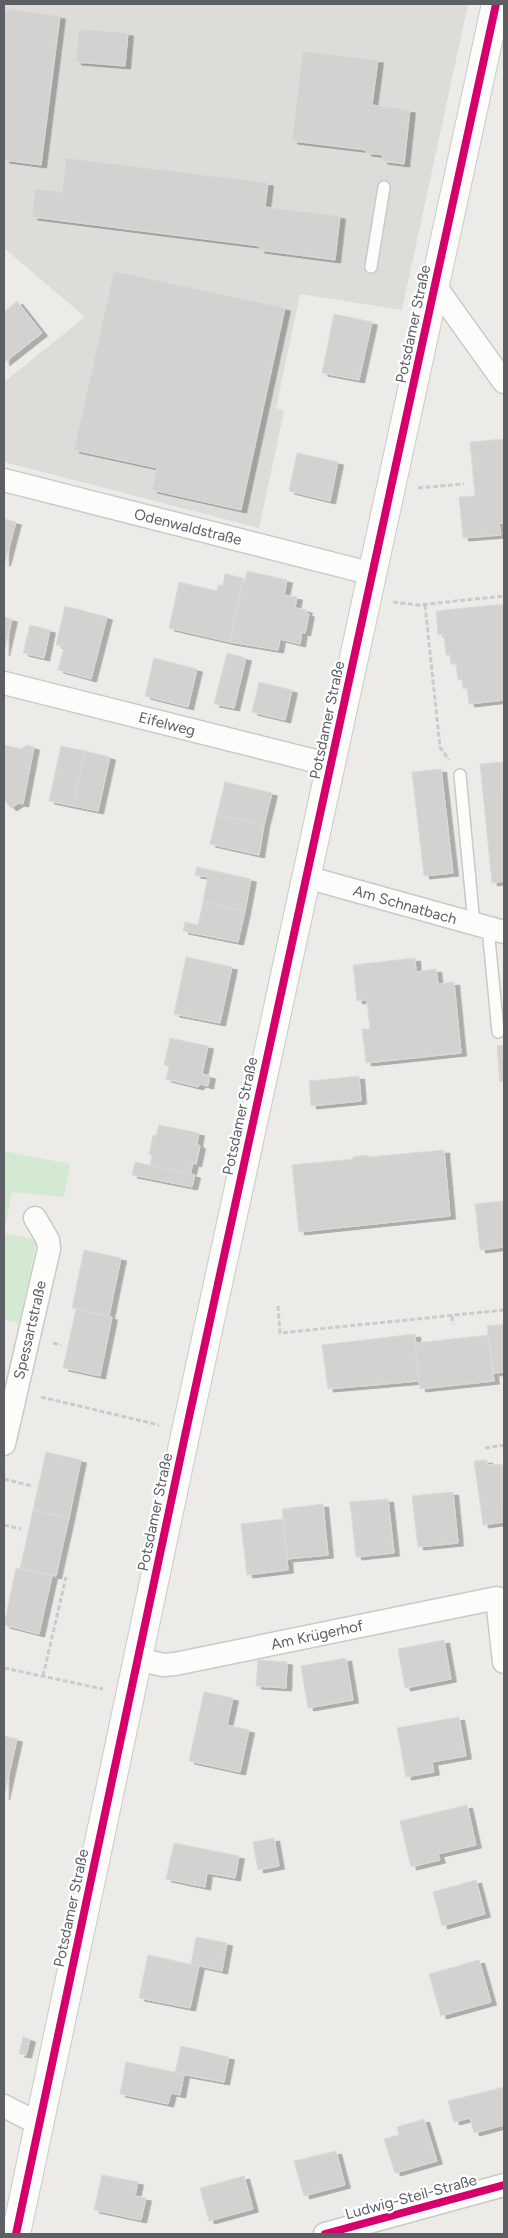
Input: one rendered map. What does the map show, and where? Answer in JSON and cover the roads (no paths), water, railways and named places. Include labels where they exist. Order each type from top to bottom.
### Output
[{"type":"street","name":"Potsdamer Straße","points":[[16,2234],[186,1431],[496,4]]},
{"type":"street","points":[[435,286],[504,382]]},
{"type":"street","name":"Odenwaldstraße","points":[[4,480],[370,585]]},
{"type":"street","name":"Eifelweg","points":[[4,683],[331,766]]},
{"type":"street","name":"Am Schnatbach","points":[[306,877],[489,928]]},
{"type":"street","name":"Spessartstraße","points":[[4,1444],[49,1249],[48,1240],[35,1218]]},
{"type":"street","name":"Am Krügerhof","points":[[138,1659],[163,1665],[175,1664],[497,1598],[504,1662]]},
{"type":"street","points":[[4,2106],[39,2124]]},
{"type":"street","name":"Ludwig-Steil-Straße","points":[[325,2234],[504,2185]]},
{"type":"lane","points":[[371,268],[384,187]]},
{"type":"lane","points":[[460,775],[489,928],[498,1032]]}]
